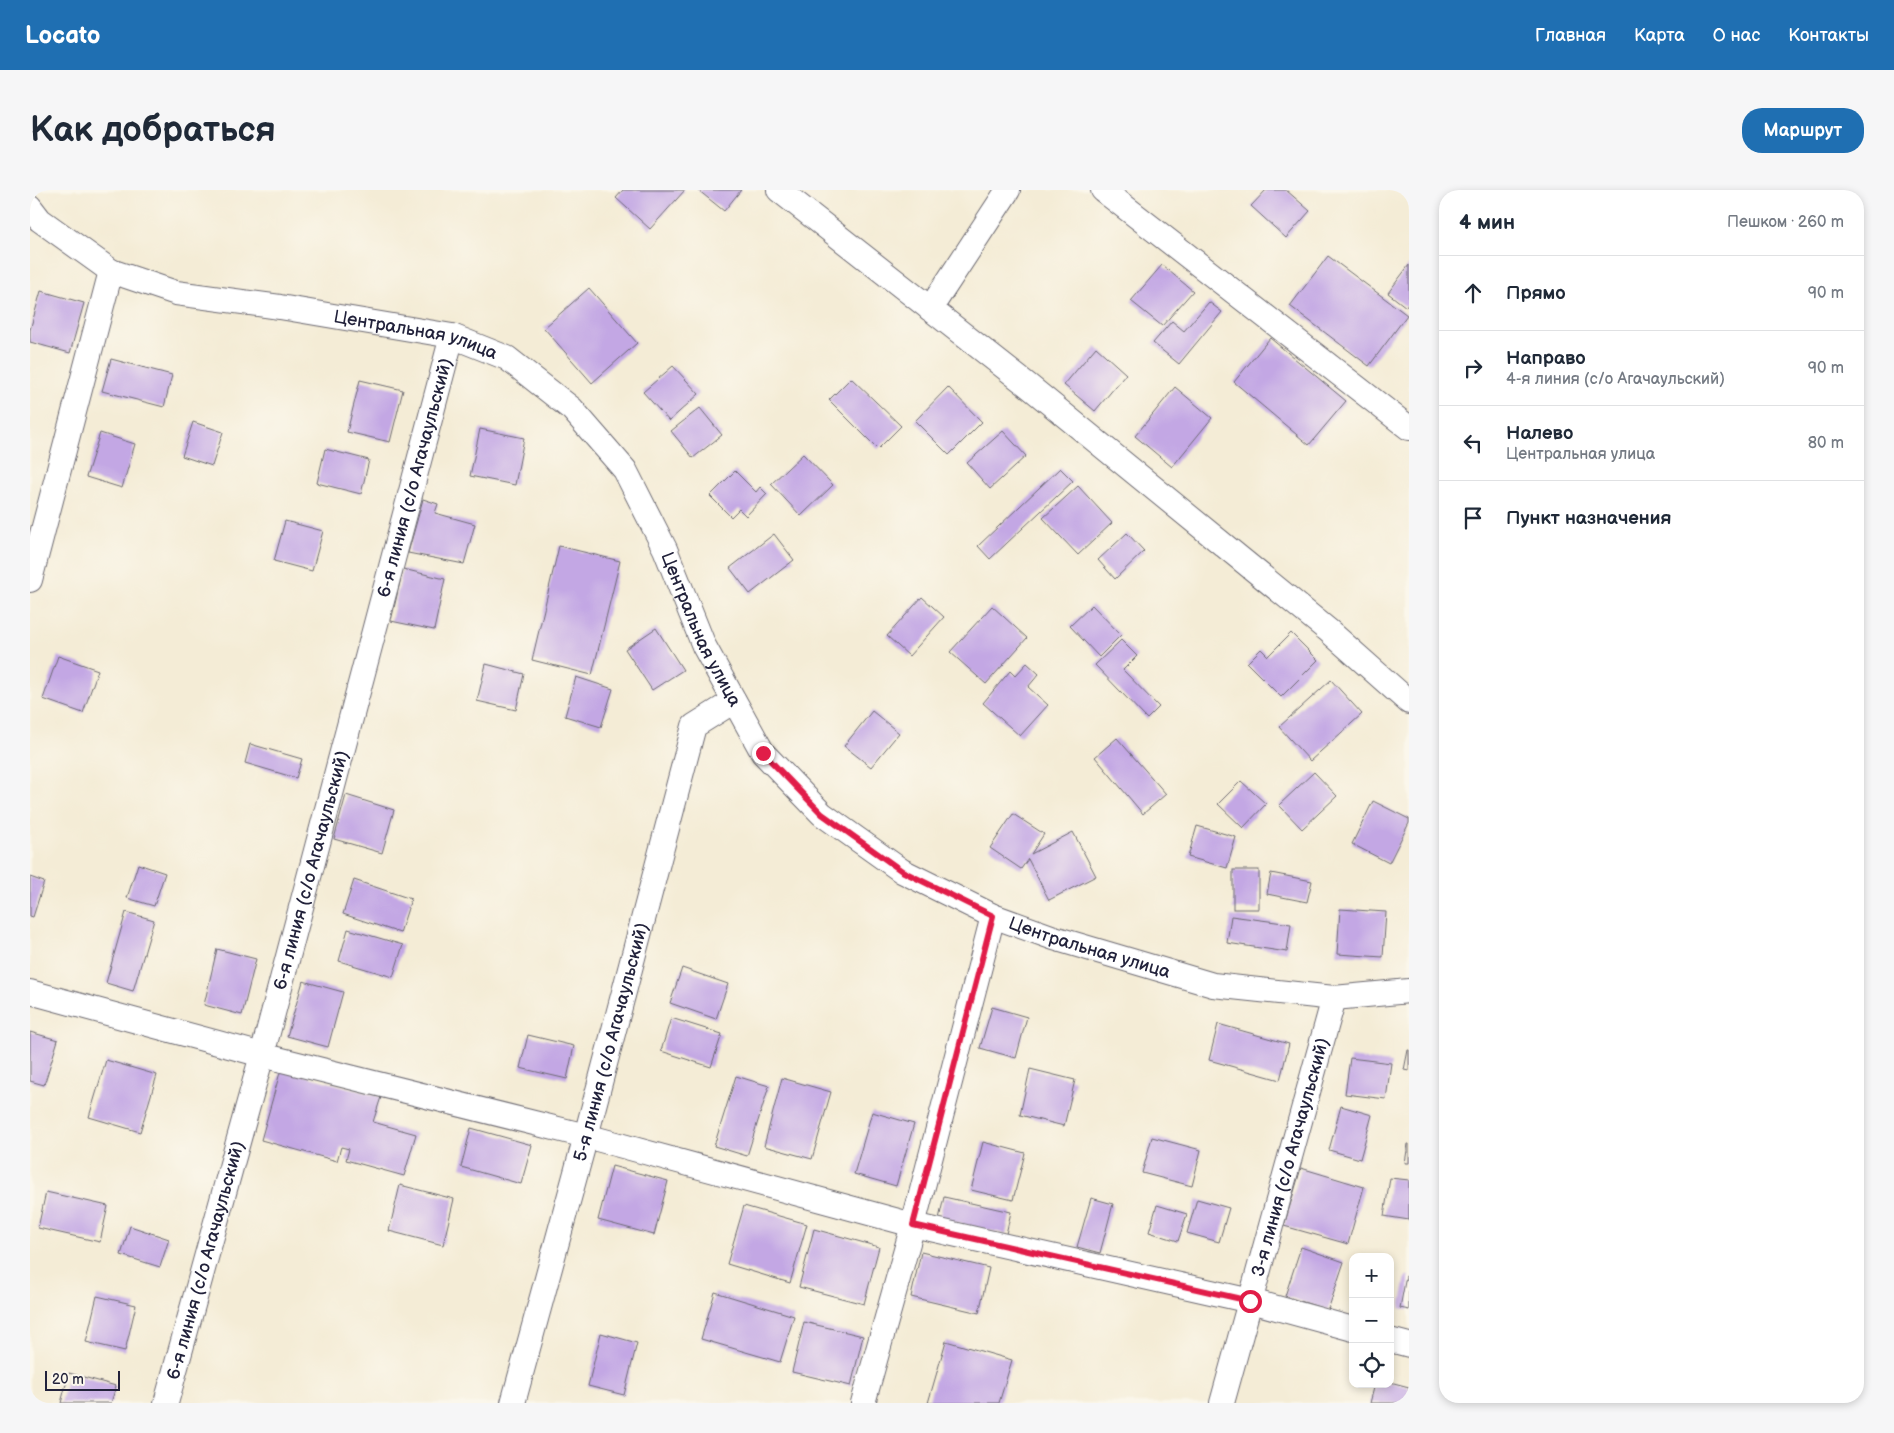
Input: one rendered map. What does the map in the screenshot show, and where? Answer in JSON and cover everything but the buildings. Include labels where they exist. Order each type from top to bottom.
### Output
[{"type":"street","points":[[779,190],[1030,387],[1322,625],[1409,702]]},
{"type":"street","points":[[930,309],[1008,190]]},
{"type":"street","points":[[1103,190],[1409,428]]},
{"type":"street","name":"Центральная улица","points":[[30,207],[40,220],[111,271],[176,293],[280,307],[452,336],[507,358],[572,409],[625,470],[665,549],[704,646],[763,753],[822,814],[902,871],[993,916],[1054,938],[1212,985],[1334,998],[1409,991]]},
{"type":"street","points":[[30,580],[111,271]]},
{"type":"street","name":"6-я линия (с/о Агачаульский)","points":[[166,1403],[262,1055],[452,336]]},
{"type":"street","name":"5-я линия (с/о Агачаульский)","points":[[513,1403],[586,1136],[694,726],[734,701]]},
{"type":"street","points":[[863,1403],[913,1225],[993,916]]},
{"type":"street","points":[[30,992],[262,1055],[586,1136],[913,1225],[1250,1301],[1349,1328]]},
{"type":"street","name":"3-я линия (с/о Агачаульский)","points":[[1222,1403],[1334,998]]},
{"type":"street","points":[[1394,1341],[1409,1345]]},
{"type":"route","points":[[763,753],[822,814],[902,871],[993,916],[913,1225],[1250,1301]]}]
